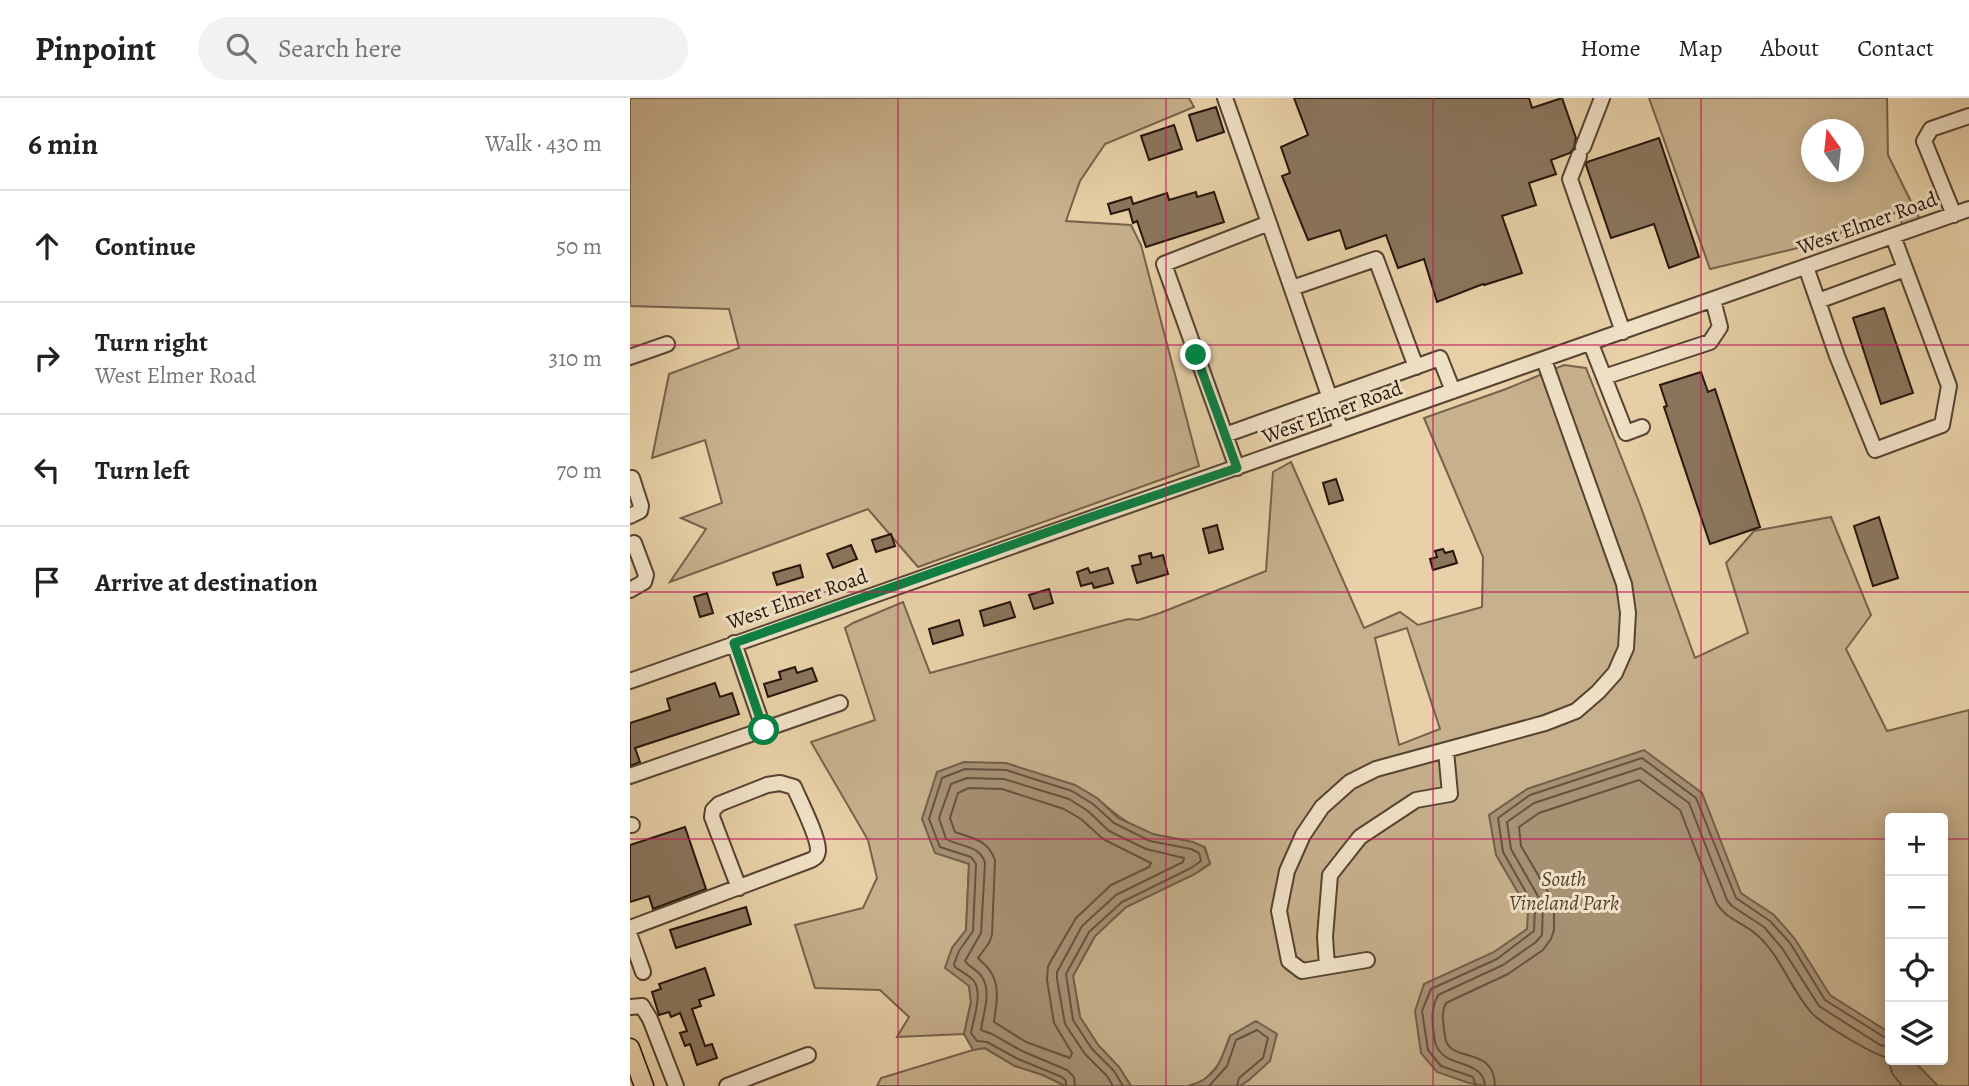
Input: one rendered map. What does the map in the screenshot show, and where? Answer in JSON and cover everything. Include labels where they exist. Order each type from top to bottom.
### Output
[{"type":"main road","points":[[630,1048],[644,1086]]},
{"type":"street","points":[[1225,98],[1341,430]]},
{"type":"street","points":[[1602,98],[1570,179],[1623,332]]},
{"type":"street","points":[[1954,215],[1924,141],[1931,129],[1969,116]]},
{"type":"street","name":"West Elmer Road","points":[[630,681],[1969,209]]},
{"type":"street","points":[[1237,468],[1164,264],[1269,223]]},
{"type":"street","points":[[1806,267],[1837,356],[1875,450],[1942,425],[1950,386],[1893,236]]},
{"type":"street","points":[[1292,288],[1376,260],[1416,367]]},
{"type":"street","points":[[1818,301],[1905,269]]},
{"type":"street","points":[[1604,377],[1710,342],[1720,327],[1713,300]]},
{"type":"street","points":[[630,357],[667,344]]},
{"type":"street","points":[[1591,344],[1626,433],[1642,427]]},
{"type":"street","points":[[1225,435],[1440,358],[1453,391]]},
{"type":"street","points":[[1367,960],[1302,971],[1289,961],[1279,911],[1287,872],[1303,835],[1322,807],[1350,782],[1376,769],[1545,723],[1576,711],[1615,673],[1626,648],[1628,613],[1624,584],[1544,360]]},
{"type":"street","points":[[630,516],[640,511],[641,506],[632,478]]},
{"type":"street","points":[[630,590],[644,582],[646,575],[634,543]]},
{"type":"street","points":[[734,643],[764,730]]},
{"type":"street","points":[[630,776],[840,703]]},
{"type":"street","points":[[1327,966],[1325,937],[1330,875],[1360,836],[1416,800],[1450,794],[1446,751]]},
{"type":"street","points":[[630,928],[739,888],[816,856],[816,838],[794,787],[780,783],[767,785],[719,804],[713,810],[712,817],[739,888]]},
{"type":"street","points":[[630,936],[643,972]]},
{"type":"street","points":[[630,1007],[642,1006],[645,1010],[676,1086]]},
{"type":"street","points":[[727,1086],[808,1055]]},
{"type":"green space","points":[[630,98],[1189,98],[1194,107],[1105,144],[1080,181],[1066,221],[1131,225],[1141,245],[1199,466],[918,567],[868,509],[670,582],[706,529],[681,518],[722,503],[705,440],[652,458],[669,374],[739,348],[729,309],[630,306]]},
{"type":"green space","points":[[1649,98],[1887,98],[1888,155],[1923,226],[1905,233],[1898,212],[1798,248],[1710,269]]},
{"type":"green space","name":"South Vineland Park","points":[[1564,365],[1586,368],[1639,502],[1695,658],[1748,633],[1726,563],[1754,531],[1831,517],[1871,615],[1846,649],[1887,731],[1969,710],[1969,1086],[1239,1086],[1249,1080],[1230,1036],[1220,1063],[1203,1082],[1188,1086],[1131,1086],[1119,1067],[1098,1045],[1080,1017],[1073,976],[1095,936],[1126,907],[1210,864],[1205,847],[1139,829],[1097,798],[969,864],[966,930],[952,948],[969,985],[971,1002],[964,1034],[897,1037],[909,1017],[880,990],[815,988],[795,925],[863,908],[877,878],[868,840],[811,742],[875,720],[845,628],[903,602],[930,673],[1128,619],[1138,620],[1160,613],[1266,571],[1273,472],[1291,462],[1364,628],[1400,612],[1418,625],[1482,607],[1483,557],[1424,418]],"holes":[[[1407,628],[1440,729],[1399,745],[1375,638]]]},
{"type":"green space","points":[[984,1048],[1015,1066],[1065,1086],[877,1086],[881,1078]]},
{"type":"water","points":[[1644,750],[1702,793],[1741,893],[1774,915],[1795,939],[1830,995],[1885,1030],[1885,1065],[1918,1065],[1938,1086],[1486,1086],[1437,1072],[1421,1053],[1415,1011],[1424,984],[1494,952],[1527,929],[1528,910],[1496,855],[1489,815],[1527,789]]},
{"type":"water","points":[[964,762],[1006,763],[1075,785],[1097,798],[1118,818],[1153,834],[1193,842],[1204,847],[1210,863],[1195,874],[1126,907],[1095,936],[1073,976],[1080,1017],[1098,1045],[1119,1067],[1131,1086],[1065,1086],[1015,1066],[985,1048],[973,1050],[964,1034],[971,1002],[969,986],[945,968],[952,948],[966,930],[969,864],[935,853],[922,819],[937,772]]},
{"type":"water","points":[[1256,1021],[1277,1034],[1270,1061],[1239,1086],[1188,1086],[1211,1074],[1220,1061],[1230,1036]]},
{"type":"building","points":[[1294,98],[1529,98],[1532,108],[1562,98],[1576,138],[1574,148],[1570,153],[1551,160],[1556,174],[1529,183],[1536,205],[1502,216],[1522,273],[1483,284],[1437,302],[1424,259],[1398,268],[1386,235],[1346,249],[1340,230],[1308,240],[1282,176],[1290,173],[1281,147],[1308,135]]},
{"type":"building","points":[[1216,107],[1224,132],[1197,141],[1189,115]]},
{"type":"building","points":[[1174,125],[1182,149],[1149,160],[1141,136]]},
{"type":"building","points":[[1659,138],[1699,257],[1669,268],[1654,224],[1611,238],[1586,165],[1587,162]]},
{"type":"building","points":[[1196,192],[1197,197],[1214,192],[1224,222],[1146,247],[1137,221],[1133,223],[1129,209],[1111,214],[1108,204],[1131,197],[1133,204],[1167,193],[1169,200]]},
{"type":"building","points":[[1884,308],[1913,393],[1881,404],[1853,318]]},
{"type":"building","points":[[1701,372],[1708,392],[1715,389],[1760,527],[1710,544],[1664,407],[1667,406],[1660,385]]},
{"type":"building","points":[[1336,479],[1343,500],[1329,504],[1323,483]]},
{"type":"building","points":[[1879,517],[1898,578],[1873,586],[1854,526]]},
{"type":"building","points":[[1217,525],[1223,549],[1209,553],[1203,529]]},
{"type":"building","points":[[891,534],[895,546],[876,552],[872,540]]},
{"type":"building","points":[[851,545],[857,559],[833,568],[827,554]]},
{"type":"building","points":[[1443,549],[1445,553],[1453,551],[1457,563],[1433,570],[1430,559],[1437,557],[1435,551]]},
{"type":"building","points":[[1151,553],[1152,558],[1163,555],[1168,574],[1137,583],[1132,566],[1141,564],[1139,556]]},
{"type":"building","points":[[800,565],[803,577],[777,585],[773,573]]},
{"type":"building","points":[[1088,568],[1090,573],[1108,568],[1113,583],[1094,588],[1092,583],[1081,586],[1077,572]]},
{"type":"building","points":[[1049,589],[1053,603],[1034,609],[1029,595]]},
{"type":"building","points":[[707,593],[713,613],[700,617],[694,597]]},
{"type":"building","points":[[1010,602],[1015,617],[984,626],[980,611]]},
{"type":"building","points":[[959,620],[963,635],[933,644],[929,629]]},
{"type":"building","points":[[795,667],[797,673],[812,668],[817,681],[768,697],[764,684],[781,679],[779,672]]},
{"type":"building","points":[[715,683],[720,697],[732,693],[739,714],[635,748],[640,762],[630,766],[630,723],[670,710],[667,699]]},
{"type":"building","points":[[685,827],[706,889],[653,909],[649,896],[630,902],[630,845]]},
{"type":"building","points":[[746,907],[751,924],[676,948],[670,930]]},
{"type":"building","points":[[705,968],[714,995],[699,1000],[701,1006],[692,1009],[705,1046],[712,1044],[717,1058],[697,1065],[690,1044],[685,1046],[680,1033],[687,1031],[680,1013],[671,1017],[669,1012],[659,1015],[652,992],[661,989],[659,984]]},
{"type":"route","points":[[764,730],[734,643],[1237,468],[1196,355]]}]
